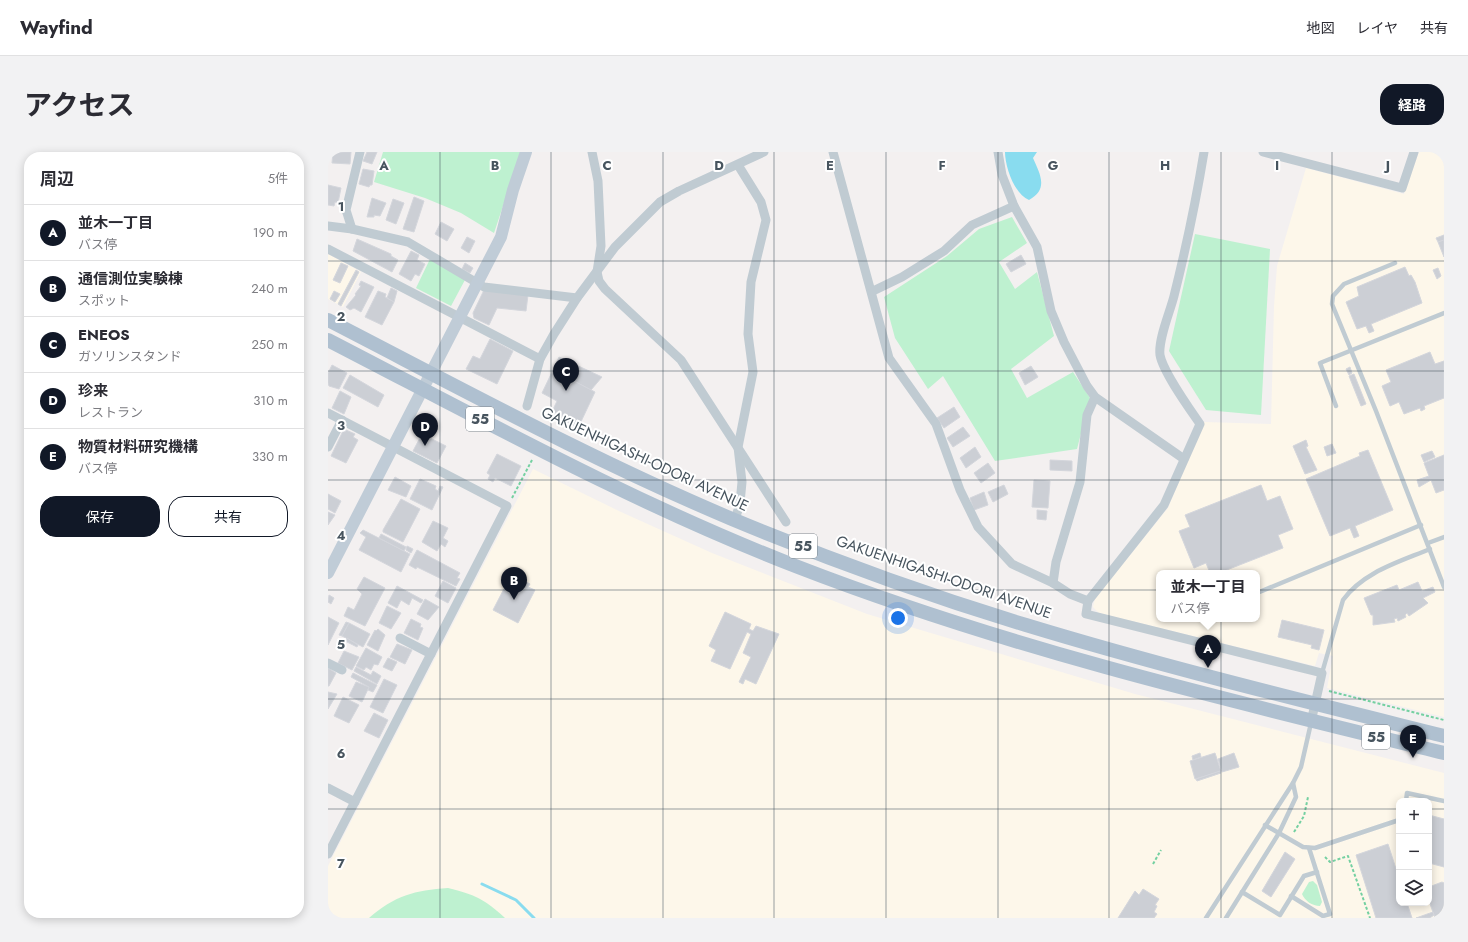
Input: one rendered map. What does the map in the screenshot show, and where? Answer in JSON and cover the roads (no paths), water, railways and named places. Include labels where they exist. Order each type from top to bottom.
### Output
[{"type":"main road","name":"GAKUENHIGASHI-ODORI AVENUE","points":[[328,320],[431,374],[635,476],[734,520],[880,576],[1024,624],[1108,649],[1444,736]]},
{"type":"main road","name":"55","points":[[328,340],[596,479],[706,529],[798,567],[944,620],[1072,658],[1311,722],[1444,753]]},
{"type":"street","points":[[352,229],[346,210],[360,152]]},
{"type":"street","points":[[328,572],[501,237],[512,190],[526,152]]},
{"type":"street","points":[[592,152],[598,181],[601,246],[597,272],[599,281],[605,289],[681,360],[786,522]]},
{"type":"street","points":[[526,406],[540,359],[577,298],[615,247],[660,202],[679,191],[764,152]]},
{"type":"street","points":[[833,152],[873,292],[889,358],[936,424],[960,490],[978,526],[1012,564],[1053,583],[1070,594],[1088,601]]},
{"type":"street","points":[[998,152],[1002,175],[1014,206],[1037,247],[1052,311],[1064,342],[1087,386],[1095,397],[1184,459]]},
{"type":"street","points":[[1204,152],[1192,222],[1160,346],[1160,356],[1165,369],[1200,424],[1164,505],[1088,601],[1086,614],[1322,673],[1311,722]]},
{"type":"street","points":[[1263,152],[1402,188],[1414,152]]},
{"type":"street","points":[[734,520],[740,503],[742,482],[738,447],[753,372],[748,334],[751,282],[766,220],[761,202],[738,165]]},
{"type":"street","points":[[873,292],[902,278],[944,251],[972,225],[1014,206]]},
{"type":"street","points":[[328,226],[352,229],[408,242],[484,287],[577,298]]},
{"type":"street","points":[[328,249],[540,359]]},
{"type":"street","points":[[1053,583],[1056,562],[1080,482],[1087,415],[1095,397]]},
{"type":"street","points":[[328,413],[393,445],[508,506],[328,854]]},
{"type":"street","points":[[328,447],[342,420]]},
{"type":"street","points":[[400,638],[431,654]]},
{"type":"street","points":[[328,663],[342,670]]},
{"type":"street","points":[[328,788],[355,802]]},
{"type":"lane","points":[[1395,263],[1344,284],[1333,296],[1332,304],[1421,525],[1444,587]]},
{"type":"lane","points":[[1336,406],[1320,363],[1444,313]]},
{"type":"lane","points":[[1260,592],[1421,525]]},
{"type":"lane","points":[[1428,543],[1444,537]]},
{"type":"lane","points":[[1322,673],[1343,600],[1350,590],[1385,568],[1430,549]]},
{"type":"lane","points":[[1206,918],[1293,783],[1300,767],[1311,722]]},
{"type":"lane","points":[[1226,918],[1279,834],[1296,797],[1293,783]]},
{"type":"lane","points":[[1406,798],[1407,792],[1432,798]]},
{"type":"lane","points":[[1432,798],[1444,801]]},
{"type":"lane","points":[[1265,825],[1296,844],[1309,848],[1315,848],[1396,821]]},
{"type":"lane","points":[[1291,896],[1323,916],[1330,914],[1309,848]]},
{"type":"lane","points":[[1242,892],[1280,915],[1304,876],[1317,872]]},
{"type":"water","points":[[1005,152],[1037,152],[1033,158],[1040,175],[1041,186],[1035,196],[1029,200],[1019,192],[1011,179],[1005,158]]},
{"type":"waterway","points":[[482,884],[516,900],[534,918]]},
{"type":"place","name":"ENEOS","points":[[566,391]]},
{"type":"place","name":"珍来","points":[[425,446]]},
{"type":"place","name":"通信測位実験棟","points":[[514,600]]},
{"type":"place","name":"並木一丁目","points":[[1208,668]]},
{"type":"place","name":"物質材料研究機構","points":[[1413,758]]}]
